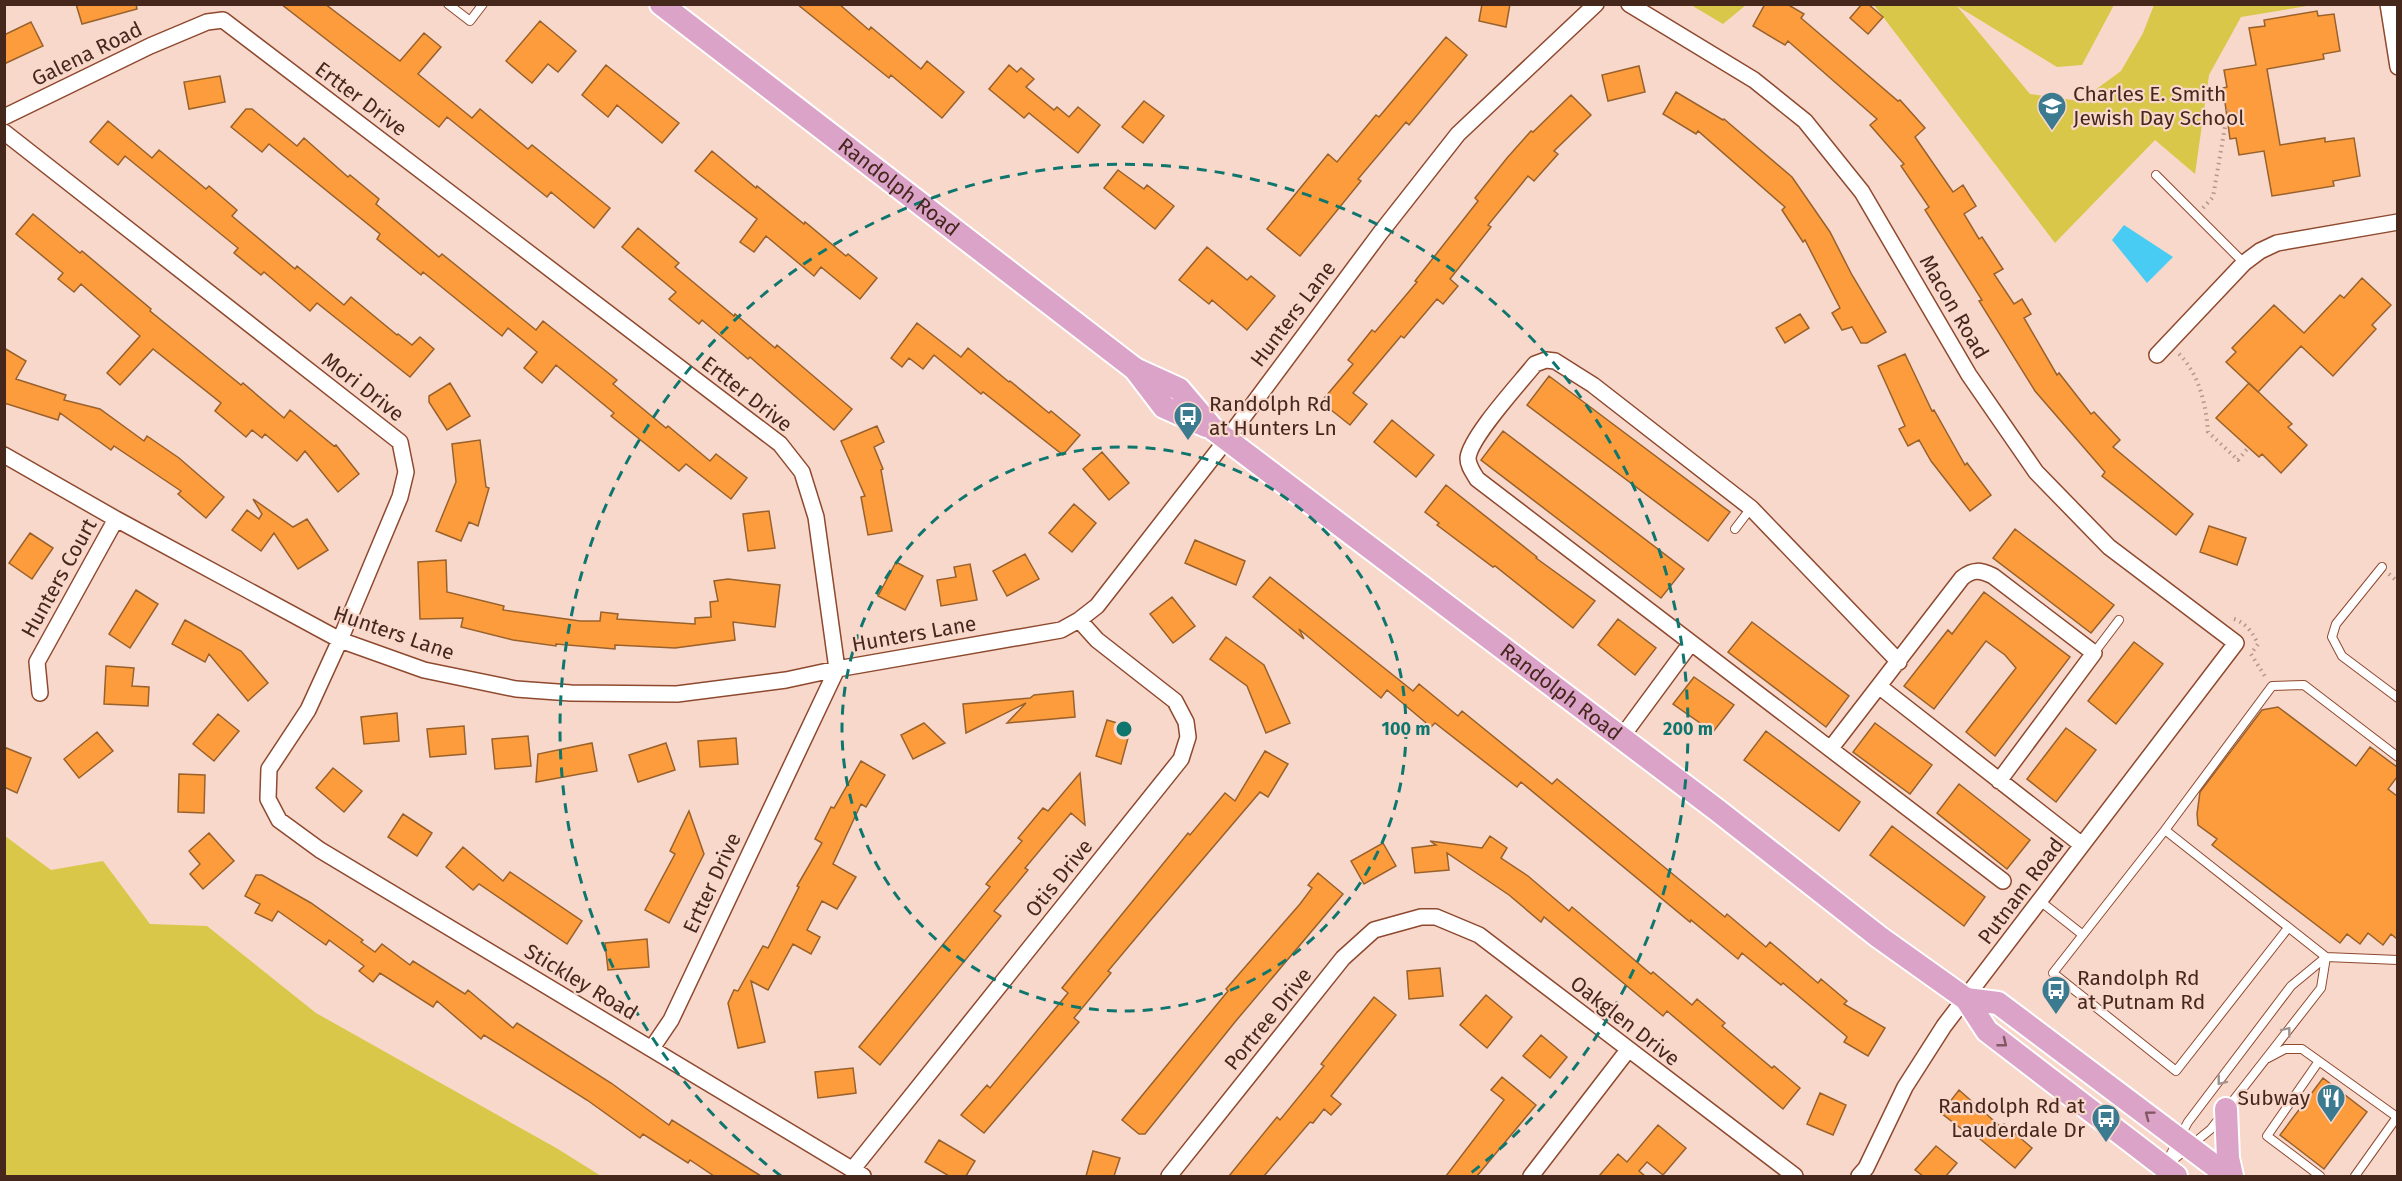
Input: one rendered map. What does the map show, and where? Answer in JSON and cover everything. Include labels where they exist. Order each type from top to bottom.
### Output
[{"type":"main road","name":"Randolph Road","points":[[662,4],[1135,369],[1164,407],[1220,434],[1879,936],[1966,999],[1987,1030],[2166,1173]]},
{"type":"main road","name":"Randolph Road","points":[[1966,999],[1998,1003],[2230,1176]]},
{"type":"main road","points":[[2226,1109],[2230,1176]]},
{"type":"street","name":"Hunters Lane","points":[[4,455],[116,519],[340,640],[424,670],[516,689],[571,693],[677,694],[786,680],[1061,630],[1079,620],[1096,606],[1220,434],[1458,134],[1596,4]]},
{"type":"street","name":"Macon Road","points":[[1629,4],[1754,80],[1805,121],[1862,192],[1969,375],[2036,472],[2109,547],[2236,643]]},
{"type":"street","points":[[2388,4],[2397,67]]},
{"type":"street","name":"Galena Road","points":[[4,117],[150,46],[207,22],[223,20]]},
{"type":"street","name":"Ertter Drive","points":[[223,20],[780,444],[802,472],[816,517],[837,669],[670,1020],[652,1048]]},
{"type":"street","name":"Mori Drive","points":[[4,132],[399,442],[406,472],[400,496],[308,710],[269,769],[268,799],[279,820]]},
{"type":"street","points":[[2157,355],[2244,263],[2260,251],[2277,243],[2397,222]]},
{"type":"street","points":[[1899,662],[1751,508],[1593,385],[1555,361],[1546,360],[1535,364],[1475,441],[1468,457],[1469,467],[1477,479],[2004,881]]},
{"type":"street","name":"Hunters Court","points":[[40,693],[37,662],[116,519]]},
{"type":"street","points":[[1831,748],[1962,578],[1971,571],[1982,571],[1993,576],[2094,653],[1999,781]]},
{"type":"street","name":"Otis Drive","points":[[857,1173],[1181,759],[1188,737],[1186,722],[1175,701],[1097,640],[1079,620]]},
{"type":"street","points":[[1621,738],[1690,643]]},
{"type":"street","name":"Putnam Road","points":[[1859,1176],[1866,1168],[1905,1087],[1944,1026],[2236,643]]},
{"type":"street","points":[[1880,687],[2082,845]]},
{"type":"street","name":"Stickley Road","points":[[279,820],[320,850],[857,1173]]},
{"type":"street","name":"Oakglen Drive","points":[[1421,917],[1436,917],[1479,935],[1796,1176]]},
{"type":"street","name":"Portree Drive","points":[[1169,1176],[1343,958],[1374,930],[1421,917]]},
{"type":"street","points":[[1531,1176],[1628,1050]]},
{"type":"lane","points":[[448,4],[470,21],[483,4]]},
{"type":"lane","points":[[2156,175],[2244,263]]},
{"type":"lane","points":[[1735,529],[1751,508]]},
{"type":"lane","points":[[2382,567],[2336,624],[2332,637],[2342,656],[2397,698]]},
{"type":"lane","points":[[2094,653],[2120,620]]},
{"type":"lane","points":[[2288,928],[2176,1071],[2053,974],[2165,830],[2272,686],[2304,685],[2397,757]]},
{"type":"lane","points":[[2165,830],[2326,957],[2397,960]]},
{"type":"lane","points":[[2040,901],[2083,935]]},
{"type":"lane","points":[[2166,1173],[2185,1142],[2211,1129],[2321,988],[2326,957]]},
{"type":"lane","points":[[2166,1173],[2185,1142],[2188,1122],[2291,986],[2326,957]]},
{"type":"lane","points":[[2265,1059],[2285,1049],[2302,1049],[2397,1117],[2355,1176]]},
{"type":"lane","points":[[2319,1061],[2267,1136],[2319,1176]]},
{"type":"path","points":[[2196,215],[2212,197],[2228,109]]},
{"type":"path","points":[[2168,343],[2191,366],[2207,410],[2208,432],[2238,460],[2248,448]]},
{"type":"path","points":[[2251,654],[2272,686]]},
{"type":"shaded area","points":[[1691,5],[1746,5],[1723,24]]},
{"type":"shaded area","name":"Charles E. Smith Jewish Day School","points":[[1874,5],[2114,5],[2082,65],[2057,67],[1957,6],[2030,94],[2080,101],[2121,71],[2143,33],[2154,5],[2313,5],[2241,17],[2209,75],[2195,174],[2155,140],[2055,243]]},
{"type":"shaded area","points":[[5,836],[51,870],[103,861],[150,924],[207,926],[316,1013],[558,1149],[601,1176],[5,1176]]},
{"type":"water","points":[[2124,225],[2173,257],[2147,283],[2112,240]]},
{"type":"building","points":[[76,4],[136,4],[137,9],[82,24]]},
{"type":"building","points":[[281,4],[325,4],[400,61],[424,33],[441,47],[418,74],[472,118],[480,109],[528,149],[532,145],[610,208],[594,228],[551,192],[547,197],[447,117],[439,127]]},
{"type":"building","points":[[797,4],[839,4],[869,30],[871,27],[921,69],[927,61],[964,92],[942,118],[891,75],[889,78]]},
{"type":"building","points":[[1482,4],[1510,4],[1506,27],[1479,21]]},
{"type":"building","points":[[1765,4],[1787,4],[1804,14],[1801,18],[1898,101],[1900,100],[1925,128],[1915,137],[1953,192],[1963,185],[1976,206],[1964,214],[1979,239],[1982,237],[2003,269],[1994,274],[2014,304],[2022,299],[2031,314],[2024,318],[2057,375],[2059,373],[2091,414],[2094,412],[2120,440],[2113,447],[2193,514],[2176,535],[2102,476],[2105,472],[2035,391],[1979,301],[1982,300],[1925,210],[1929,207],[1901,166],[1904,164],[1870,125],[1877,119],[1788,41],[1785,45],[1753,26]]},
{"type":"building","points":[[1862,4],[1868,4],[1883,17],[1868,34],[1850,18]]},
{"type":"building","points":[[2317,11],[2318,16],[2334,14],[2340,51],[2323,54],[2324,59],[2267,69],[2280,145],[2325,138],[2325,142],[2354,138],[2360,176],[2333,181],[2334,186],[2272,196],[2264,151],[2239,155],[2236,138],[2230,139],[2223,88],[2227,87],[2224,70],[2256,65],[2249,28],[2265,26],[2264,20]]},
{"type":"building","points":[[540,21],[576,51],[558,72],[548,64],[532,83],[506,61]]},
{"type":"building","points":[[31,22],[43,46],[4,64],[4,35]]},
{"type":"building","points":[[1446,37],[1467,55],[1409,125],[1406,122],[1358,179],[1361,181],[1300,256],[1267,229],[1328,154],[1337,162],[1376,115],[1379,117]]},
{"type":"building","points":[[606,65],[679,123],[662,143],[617,105],[608,117],[582,95]]},
{"type":"building","points":[[1009,65],[1017,72],[1021,68],[1034,79],[1026,87],[1054,110],[1057,107],[1069,117],[1078,107],[1100,125],[1078,153],[1029,113],[1024,118],[989,89]]},
{"type":"building","points":[[1639,66],[1645,92],[1608,101],[1602,75]]},
{"type":"building","points":[[220,76],[225,102],[189,109],[184,82]]},
{"type":"building","points":[[1676,92],[1724,119],[1792,177],[1830,232],[1852,275],[1886,332],[1867,343],[1861,343],[1852,327],[1842,330],[1832,313],[1840,308],[1805,240],[1803,242],[1782,210],[1785,207],[1698,131],[1696,134],[1663,114]]},
{"type":"building","points":[[1571,95],[1591,115],[1554,151],[1558,154],[1534,181],[1528,176],[1488,225],[1491,227],[1450,279],[1458,286],[1443,304],[1437,299],[1404,338],[1401,336],[1353,393],[1367,404],[1350,425],[1321,402],[1353,364],[1348,360],[1372,330],[1375,332],[1417,282],[1415,281],[1478,201],[1475,198],[1507,158],[1531,131],[1533,132]]},
{"type":"building","points":[[1144,101],[1164,116],[1143,143],[1122,127]]},
{"type":"building","points":[[246,109],[252,109],[297,146],[304,138],[348,177],[350,175],[379,199],[376,204],[439,257],[442,254],[536,330],[543,321],[617,380],[613,384],[666,428],[668,426],[710,461],[716,454],[747,478],[731,499],[686,464],[679,471],[611,416],[614,413],[556,365],[542,383],[524,368],[537,352],[508,328],[502,336],[423,272],[421,275],[377,239],[380,234],[269,144],[262,152],[231,127]]},
{"type":"building","points":[[108,121],[152,158],[159,150],[206,189],[209,186],[237,210],[232,216],[295,269],[297,266],[344,305],[351,297],[412,345],[420,337],[434,349],[410,377],[317,303],[310,311],[264,272],[261,275],[234,253],[238,248],[125,156],[118,165],[90,142]]},
{"type":"building","points":[[712,151],[756,188],[757,186],[877,278],[860,299],[821,267],[814,276],[766,236],[754,252],[740,242],[757,219],[695,171]]},
{"type":"building","points":[[1118,170],[1144,189],[1147,185],[1174,206],[1155,229],[1104,188]]},
{"type":"building","points":[[33,214],[80,253],[82,251],[151,309],[150,311],[284,418],[290,410],[334,446],[336,445],[359,474],[338,492],[305,451],[297,461],[265,434],[262,438],[252,430],[246,437],[215,411],[221,403],[153,349],[120,385],[107,373],[140,336],[81,284],[74,292],[58,279],[63,273],[16,234]]},
{"type":"building","points":[[638,228],[679,263],[675,267],[775,348],[777,345],[852,409],[834,430],[750,357],[748,359],[702,320],[699,324],[669,299],[676,292],[622,247]]},
{"type":"building","points":[[1207,247],[1247,280],[1251,276],[1275,296],[1247,330],[1212,300],[1209,304],[1179,280]]},
{"type":"building","points":[[2362,278],[2391,305],[2372,325],[2376,329],[2333,376],[2301,346],[2258,392],[2226,362],[2236,352],[2232,348],[2274,305],[2304,333],[2340,295],[2344,298]]},
{"type":"building","points":[[1800,314],[1809,328],[1785,343],[1776,328]]},
{"type":"building","points":[[917,323],[961,357],[968,348],[1080,435],[1063,455],[983,392],[981,394],[934,355],[923,369],[909,358],[902,367],[891,358]]},
{"type":"building","points":[[4,348],[26,361],[16,379],[66,395],[64,400],[100,409],[144,441],[147,436],[179,458],[224,497],[206,518],[178,494],[181,491],[114,446],[111,450],[60,413],[58,420],[4,403]]},
{"type":"building","points":[[1905,354],[1932,411],[1934,410],[1965,465],[1967,463],[1991,495],[1970,511],[1931,461],[1919,440],[1908,446],[1899,429],[1905,426],[1878,366]]},
{"type":"building","points":[[1549,376],[1730,512],[1708,541],[1527,405]]},
{"type":"building","points":[[450,383],[470,416],[447,430],[429,402],[429,396]]},
{"type":"building","points":[[2249,383],[2292,424],[2288,427],[2307,445],[2281,473],[2262,454],[2259,457],[2216,418]]},
{"type":"building","points":[[1392,420],[1434,455],[1416,477],[1374,442]]},
{"type":"building","points":[[877,426],[884,442],[874,447],[883,469],[881,470],[892,531],[868,535],[861,497],[865,496],[841,441]]},
{"type":"building","points":[[1503,431],[1684,569],[1661,598],[1481,460]]},
{"type":"building","points":[[480,440],[486,487],[489,488],[478,526],[469,522],[461,541],[436,531],[456,482],[452,444]]},
{"type":"building","points":[[1102,452],[1129,483],[1109,500],[1083,469]]},
{"type":"building","points":[[1446,485],[1536,558],[1595,601],[1573,628],[1495,566],[1493,567],[1437,525],[1439,523],[1425,512]]},
{"type":"building","points":[[253,499],[293,527],[307,519],[328,550],[298,569],[274,533],[261,551],[232,530],[247,510],[259,519],[262,514]]},
{"type":"building","points":[[1074,504],[1096,523],[1072,552],[1049,533]]},
{"type":"building","points":[[769,511],[775,548],[748,551],[743,514]]},
{"type":"building","points":[[2209,526],[2246,538],[2237,565],[2200,552]]},
{"type":"building","points":[[2015,529],[2114,605],[2091,633],[1993,558]]},
{"type":"building","points":[[30,533],[53,548],[32,579],[9,563]]},
{"type":"building","points":[[1195,540],[1245,561],[1236,585],[1185,563]]},
{"type":"building","points":[[1025,554],[1039,579],[1007,596],[993,571]]},
{"type":"building","points":[[446,560],[447,592],[504,606],[503,610],[580,621],[600,621],[601,612],[618,614],[617,619],[695,624],[695,618],[711,617],[710,602],[718,601],[714,581],[728,579],[780,585],[775,627],[733,622],[735,640],[675,648],[615,645],[615,649],[556,644],[556,646],[513,640],[461,627],[463,618],[420,619],[418,562]]},
{"type":"building","points":[[896,562],[923,576],[905,610],[878,596]]},
{"type":"building","points":[[970,564],[977,600],[941,606],[937,580],[956,577],[954,567]]},
{"type":"building","points":[[1270,577],[1413,691],[1419,684],[1458,716],[1462,711],[1552,784],[1557,779],[1725,917],[1727,914],[1766,947],[1770,942],[1818,983],[1821,979],[1847,1001],[1844,1004],[1885,1028],[1868,1056],[1844,1042],[1847,1037],[1845,1035],[1783,983],[1781,985],[1742,953],[1738,959],[1691,920],[1690,922],[1521,782],[1517,787],[1435,723],[1431,727],[1387,690],[1381,698],[1299,629],[1304,639],[1253,597]]},
{"type":"building","points":[[136,590],[158,604],[130,648],[109,634]]},
{"type":"building","points":[[1984,592],[2070,657],[1995,756],[1966,732],[2016,668],[2005,655],[1986,641],[1934,709],[1904,686],[1948,630],[1952,634]]},
{"type":"building","points":[[1172,597],[1195,626],[1173,643],[1150,614]]},
{"type":"building","points":[[1618,619],[1656,648],[1635,675],[1598,645]]},
{"type":"building","points":[[185,620],[241,651],[268,683],[248,701],[209,654],[205,662],[172,644]]},
{"type":"building","points":[[1752,622],[1849,696],[1826,727],[1728,652]]},
{"type":"building","points":[[1226,637],[1264,665],[1290,723],[1266,733],[1247,686],[1210,659]]},
{"type":"building","points":[[2134,642],[2163,664],[2116,724],[2088,701]]},
{"type":"building","points":[[106,666],[134,668],[132,686],[149,687],[148,706],[104,704]]},
{"type":"building","points":[[1694,677],[1734,705],[1713,732],[1673,704]]},
{"type":"building","points":[[1073,691],[1075,717],[1007,723],[1026,703],[966,733],[963,704],[1030,698],[1034,695]]},
{"type":"building","points":[[2278,707],[2356,766],[2370,747],[2397,767],[2397,777],[2388,789],[2397,796],[2397,939],[2391,934],[2383,945],[2368,933],[2360,944],[2347,934],[2340,943],[2212,845],[2217,839],[2198,825],[2200,792],[2262,710]]},
{"type":"building","points":[[397,713],[399,741],[364,744],[361,717]]},
{"type":"building","points":[[218,714],[239,731],[214,761],[193,744]]},
{"type":"building","points":[[1107,720],[1131,727],[1121,764],[1096,756]]},
{"type":"building","points":[[924,723],[945,743],[913,759],[901,735]]},
{"type":"building","points":[[1875,723],[1932,765],[1910,794],[1853,752]]},
{"type":"building","points":[[464,726],[466,754],[430,757],[427,729]]},
{"type":"building","points":[[2066,728],[2096,750],[2056,802],[2027,779]]},
{"type":"building","points":[[1766,731],[1860,802],[1839,831],[1744,760]]},
{"type":"building","points":[[97,732],[113,751],[79,778],[64,759]]},
{"type":"building","points":[[528,736],[531,766],[495,769],[492,739]]},
{"type":"building","points":[[736,738],[738,764],[700,767],[698,741]]},
{"type":"building","points":[[592,743],[597,771],[536,782],[538,754]]},
{"type":"building","points":[[666,743],[675,770],[638,782],[629,755]]},
{"type":"building","points":[[4,747],[31,758],[17,793],[4,787]]},
{"type":"building","points":[[1265,751],[1288,764],[1268,797],[1260,792],[1150,921],[1108,971],[1111,973],[1074,1018],[1079,1022],[984,1133],[961,1115],[987,1085],[990,1088],[1068,993],[1062,988],[1188,833],[1190,835],[1225,793],[1235,801]]},
{"type":"building","points":[[861,761],[885,775],[866,807],[861,804],[833,864],[856,877],[837,909],[822,901],[807,930],[820,937],[811,954],[793,944],[768,990],[751,981],[765,1042],[738,1048],[728,1003],[734,990],[738,991],[763,946],[768,948],[799,887],[797,886],[822,843],[815,839],[831,807],[834,808]]},
{"type":"building","points":[[333,768],[362,791],[344,812],[316,788]]},
{"type":"building","points":[[1080,773],[1085,825],[1071,813],[1025,868],[1028,870],[994,911],[1001,916],[880,1065],[859,1047],[990,887],[986,884],[1022,841],[1018,838],[1043,808],[1048,811]]},
{"type":"building","points":[[179,774],[205,775],[204,813],[178,812]]},
{"type":"building","points":[[1959,784],[2030,840],[2007,869],[1937,813]]},
{"type":"building","points":[[689,811],[704,854],[669,923],[645,910],[675,854],[670,851]]},
{"type":"building","points":[[403,814],[432,833],[417,856],[388,837]]},
{"type":"building","points":[[1892,826],[1985,897],[1964,926],[1870,855]]},
{"type":"building","points":[[209,833],[234,861],[203,889],[190,874],[200,864],[189,851]]},
{"type":"building","points":[[1490,836],[1507,848],[1501,858],[1528,876],[1569,911],[1572,907],[1651,974],[1653,972],[1692,1005],[1697,999],[1725,1023],[1722,1026],[1800,1088],[1783,1109],[1667,1011],[1663,1016],[1544,917],[1541,922],[1509,895],[1447,853],[1449,870],[1415,873],[1412,848],[1436,845],[1430,841],[1482,848]]},
{"type":"building","points":[[1383,843],[1396,866],[1364,884],[1351,861]]},
{"type":"building","points":[[463,847],[503,881],[510,872],[582,921],[567,944],[479,884],[473,890],[446,867]]},
{"type":"building","points":[[1318,873],[1343,894],[1235,1022],[1145,1134],[1139,1134],[1122,1120],[1228,991],[1226,989],[1300,904],[1312,888],[1308,885]]},
{"type":"building","points":[[256,875],[262,875],[311,903],[363,940],[361,942],[375,952],[382,944],[410,965],[413,961],[465,994],[468,990],[513,1028],[517,1023],[611,1083],[669,1125],[672,1120],[761,1176],[714,1176],[690,1160],[688,1163],[643,1134],[640,1138],[587,1100],[484,1035],[481,1039],[437,1001],[433,1007],[380,973],[373,982],[359,971],[364,966],[329,940],[326,945],[278,911],[272,921],[255,913],[260,904],[245,896]]},
{"type":"building","points":[[647,939],[649,967],[608,970],[605,943]]},
{"type":"building","points":[[1440,968],[1443,996],[1409,999],[1407,971]]},
{"type":"building","points":[[1486,995],[1512,1017],[1487,1048],[1460,1025]]},
{"type":"building","points":[[1374,997],[1396,1015],[1331,1096],[1341,1104],[1331,1115],[1324,1109],[1313,1123],[1310,1122],[1264,1176],[1229,1176],[1277,1117],[1280,1120],[1324,1066],[1321,1064]]},
{"type":"building","points":[[1541,1035],[1567,1057],[1550,1078],[1523,1056]]},
{"type":"building","points":[[853,1068],[856,1093],[818,1098],[815,1072]]},
{"type":"building","points":[[1502,1077],[1536,1105],[1477,1176],[1446,1176],[1504,1100],[1491,1090]]},
{"type":"building","points":[[2323,1078],[2367,1112],[2324,1169],[2280,1135]]},
{"type":"building","points":[[1959,1090],[2001,1127],[2004,1124],[2032,1148],[2015,1168],[1974,1134],[1972,1137],[1941,1113]]},
{"type":"building","points":[[1820,1093],[1846,1105],[1833,1135],[1807,1124]]},
{"type":"building","points":[[1658,1125],[1686,1148],[1663,1175],[1647,1162],[1639,1171],[1645,1176],[1599,1176],[1618,1154],[1627,1162]]},
{"type":"building","points":[[939,1140],[975,1161],[966,1176],[949,1176],[925,1162]]},
{"type":"building","points":[[1936,1146],[1957,1163],[1946,1176],[1923,1176],[1915,1170]]},
{"type":"building","points":[[1093,1151],[1120,1158],[1114,1176],[1086,1176]]},
{"type":"place","name":"Charles E. Smith Jewish Day School","points":[[2052,132]]},
{"type":"place","name":"Randolph Rd at Hunters Ln","points":[[1188,442]]},
{"type":"place","name":"Randolph Rd at Putnam Rd","points":[[2056,1016]]},
{"type":"place","name":"Subway","points":[[2331,1124]]},
{"type":"place","name":"Randolph Rd at Lauderdale Dr","points":[[2106,1144]]}]
